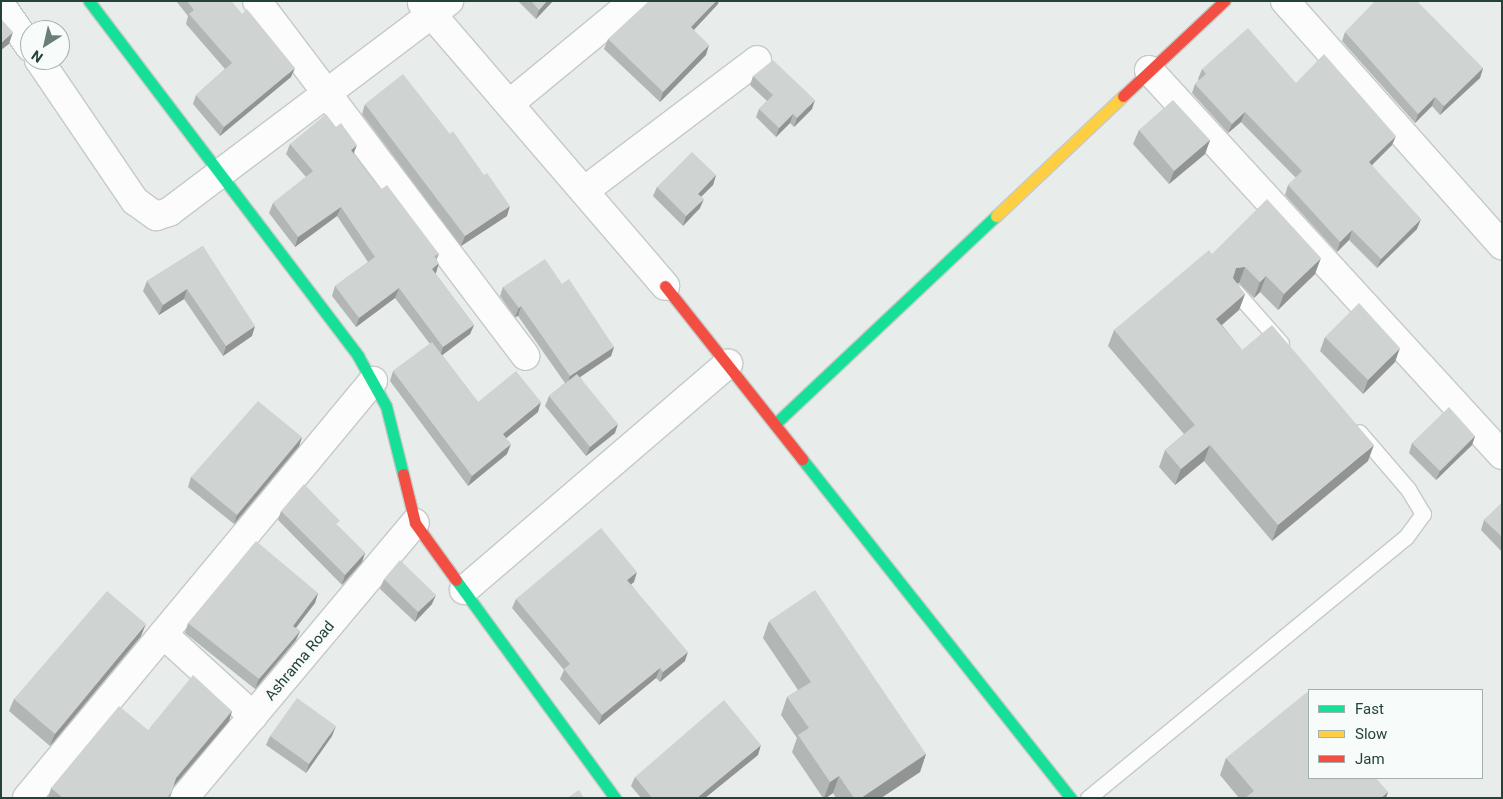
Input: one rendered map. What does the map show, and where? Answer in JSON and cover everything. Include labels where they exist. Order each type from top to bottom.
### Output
[{"type":"street","points":[[89,1],[358,356],[386,406],[415,523],[615,798]]},
{"type":"street","points":[[257,1],[526,356]]},
{"type":"street","points":[[509,104],[634,1]]},
{"type":"street","points":[[775,424],[1224,1]]},
{"type":"street","points":[[1285,1],[1502,246]]},
{"type":"street","points":[[1,5],[20,33]]},
{"type":"street","points":[[46,70],[135,201],[156,216],[170,212],[220,175],[434,6],[509,104],[666,286],[1071,798]]},
{"type":"street","points":[[584,191],[756,60]]},
{"type":"street","points":[[1149,70],[1502,455]]},
{"type":"street","points":[[464,590],[728,364]]},
{"type":"street","points":[[27,798],[373,381]]},
{"type":"street","name":"Ashrama Road","points":[[184,798],[415,523]]},
{"type":"street","points":[[163,634],[253,716]]},
{"type":"lane","points":[[1236,292],[1294,358]]},
{"type":"lane","points":[[1088,798],[1412,529],[1423,514],[1408,489],[1351,424]]},
{"type":"building","points":[[187,1],[231,1],[242,14],[247,9],[295,68],[224,127],[196,95],[232,63],[189,14],[194,10]]},
{"type":"building","points":[[531,1],[547,1],[539,10]]},
{"type":"building","points":[[649,1],[716,1],[691,27],[709,45],[663,92],[608,39]]},
{"type":"building","points":[[1375,1],[1417,1],[1483,68],[1444,106],[1435,97],[1418,114],[1345,32]]},
{"type":"building","points":[[1,19],[13,32],[1,43]]},
{"type":"building","points":[[1248,28],[1296,83],[1324,54],[1396,136],[1369,162],[1421,219],[1381,259],[1352,230],[1340,242],[1288,185],[1302,171],[1245,112],[1232,124],[1195,84],[1206,74],[1202,69]]},
{"type":"building","points":[[773,60],[815,100],[797,118],[793,114],[779,128],[759,109],[773,95],[753,76]]},
{"type":"building","points":[[403,74],[450,134],[453,131],[484,175],[487,173],[510,206],[465,236],[365,104]]},
{"type":"building","points":[[1173,100],[1210,140],[1174,171],[1139,130]]},
{"type":"building","points":[[326,114],[336,127],[341,123],[357,145],[351,150],[380,190],[387,185],[439,254],[434,256],[439,263],[432,269],[474,325],[443,347],[399,288],[359,318],[335,286],[375,257],[341,207],[298,237],[273,203],[313,171],[290,144]]},
{"type":"building","points":[[692,152],[716,175],[698,194],[704,199],[686,216],[657,187]]},
{"type":"building","points":[[1267,199],[1321,258],[1284,294],[1266,276],[1260,282],[1245,267],[1236,268],[1233,278],[1245,294],[1216,319],[1242,350],[1272,325],[1374,445],[1278,525],[1210,445],[1181,469],[1165,450],[1195,425],[1114,330],[1209,250],[1212,254]]},
{"type":"building","points":[[203,246],[255,326],[226,346],[187,289],[163,305],[147,281]]},
{"type":"building","points":[[545,259],[562,284],[569,279],[614,347],[570,376],[521,306],[519,308],[503,287]]},
{"type":"building","points":[[1359,303],[1400,348],[1368,380],[1325,337]]},
{"type":"building","points":[[432,342],[478,402],[516,371],[541,402],[503,434],[511,444],[472,476],[393,371]]},
{"type":"building","points":[[577,374],[618,424],[590,447],[549,396]]},
{"type":"building","points":[[258,401],[302,437],[237,515],[191,477]]},
{"type":"building","points":[[1449,407],[1475,436],[1440,471],[1412,443]]},
{"type":"building","points":[[304,484],[340,521],[336,524],[365,553],[345,575],[281,511]]},
{"type":"building","points":[[1502,503],[1502,537],[1484,520]]},
{"type":"building","points":[[601,528],[637,572],[627,580],[688,652],[663,672],[660,668],[602,715],[564,669],[570,664],[516,599]]},
{"type":"building","points":[[256,541],[318,593],[293,626],[300,631],[259,679],[188,623]]},
{"type":"building","points":[[400,560],[436,595],[418,612],[384,579]]},
{"type":"building","points":[[815,590],[926,754],[861,798],[854,798],[839,776],[830,782],[798,735],[809,728],[787,697],[811,682],[769,621]]},
{"type":"building","points":[[107,591],[146,624],[55,734],[14,699]]},
{"type":"building","points":[[193,675],[232,711],[176,778],[172,791],[167,798],[63,798],[51,788],[119,706],[148,730]]},
{"type":"building","points":[[1307,692],[1308,779],[1377,779],[1388,792],[1381,798],[1245,798],[1254,791],[1226,758]]},
{"type":"building","points":[[297,698],[336,726],[309,764],[270,736]]},
{"type":"building","points":[[724,700],[761,745],[697,798],[652,798],[635,777]]},
{"type":"building","points":[[579,790],[584,798],[567,798]]},
{"type":"traffic: fast","points":[[89,1],[358,356],[386,406],[403,474]]},
{"type":"traffic: fast","points":[[775,424],[996,216]]},
{"type":"traffic: fast","points":[[802,459],[1071,798]]},
{"type":"traffic: fast","points":[[456,580],[615,798]]},
{"type":"traffic: slow","points":[[996,216],[1123,96]]},
{"type":"traffic: jam","points":[[1123,96],[1224,1]]},
{"type":"traffic: jam","points":[[665,286],[802,459]]},
{"type":"traffic: jam","points":[[403,474],[415,523],[456,580]]}]
